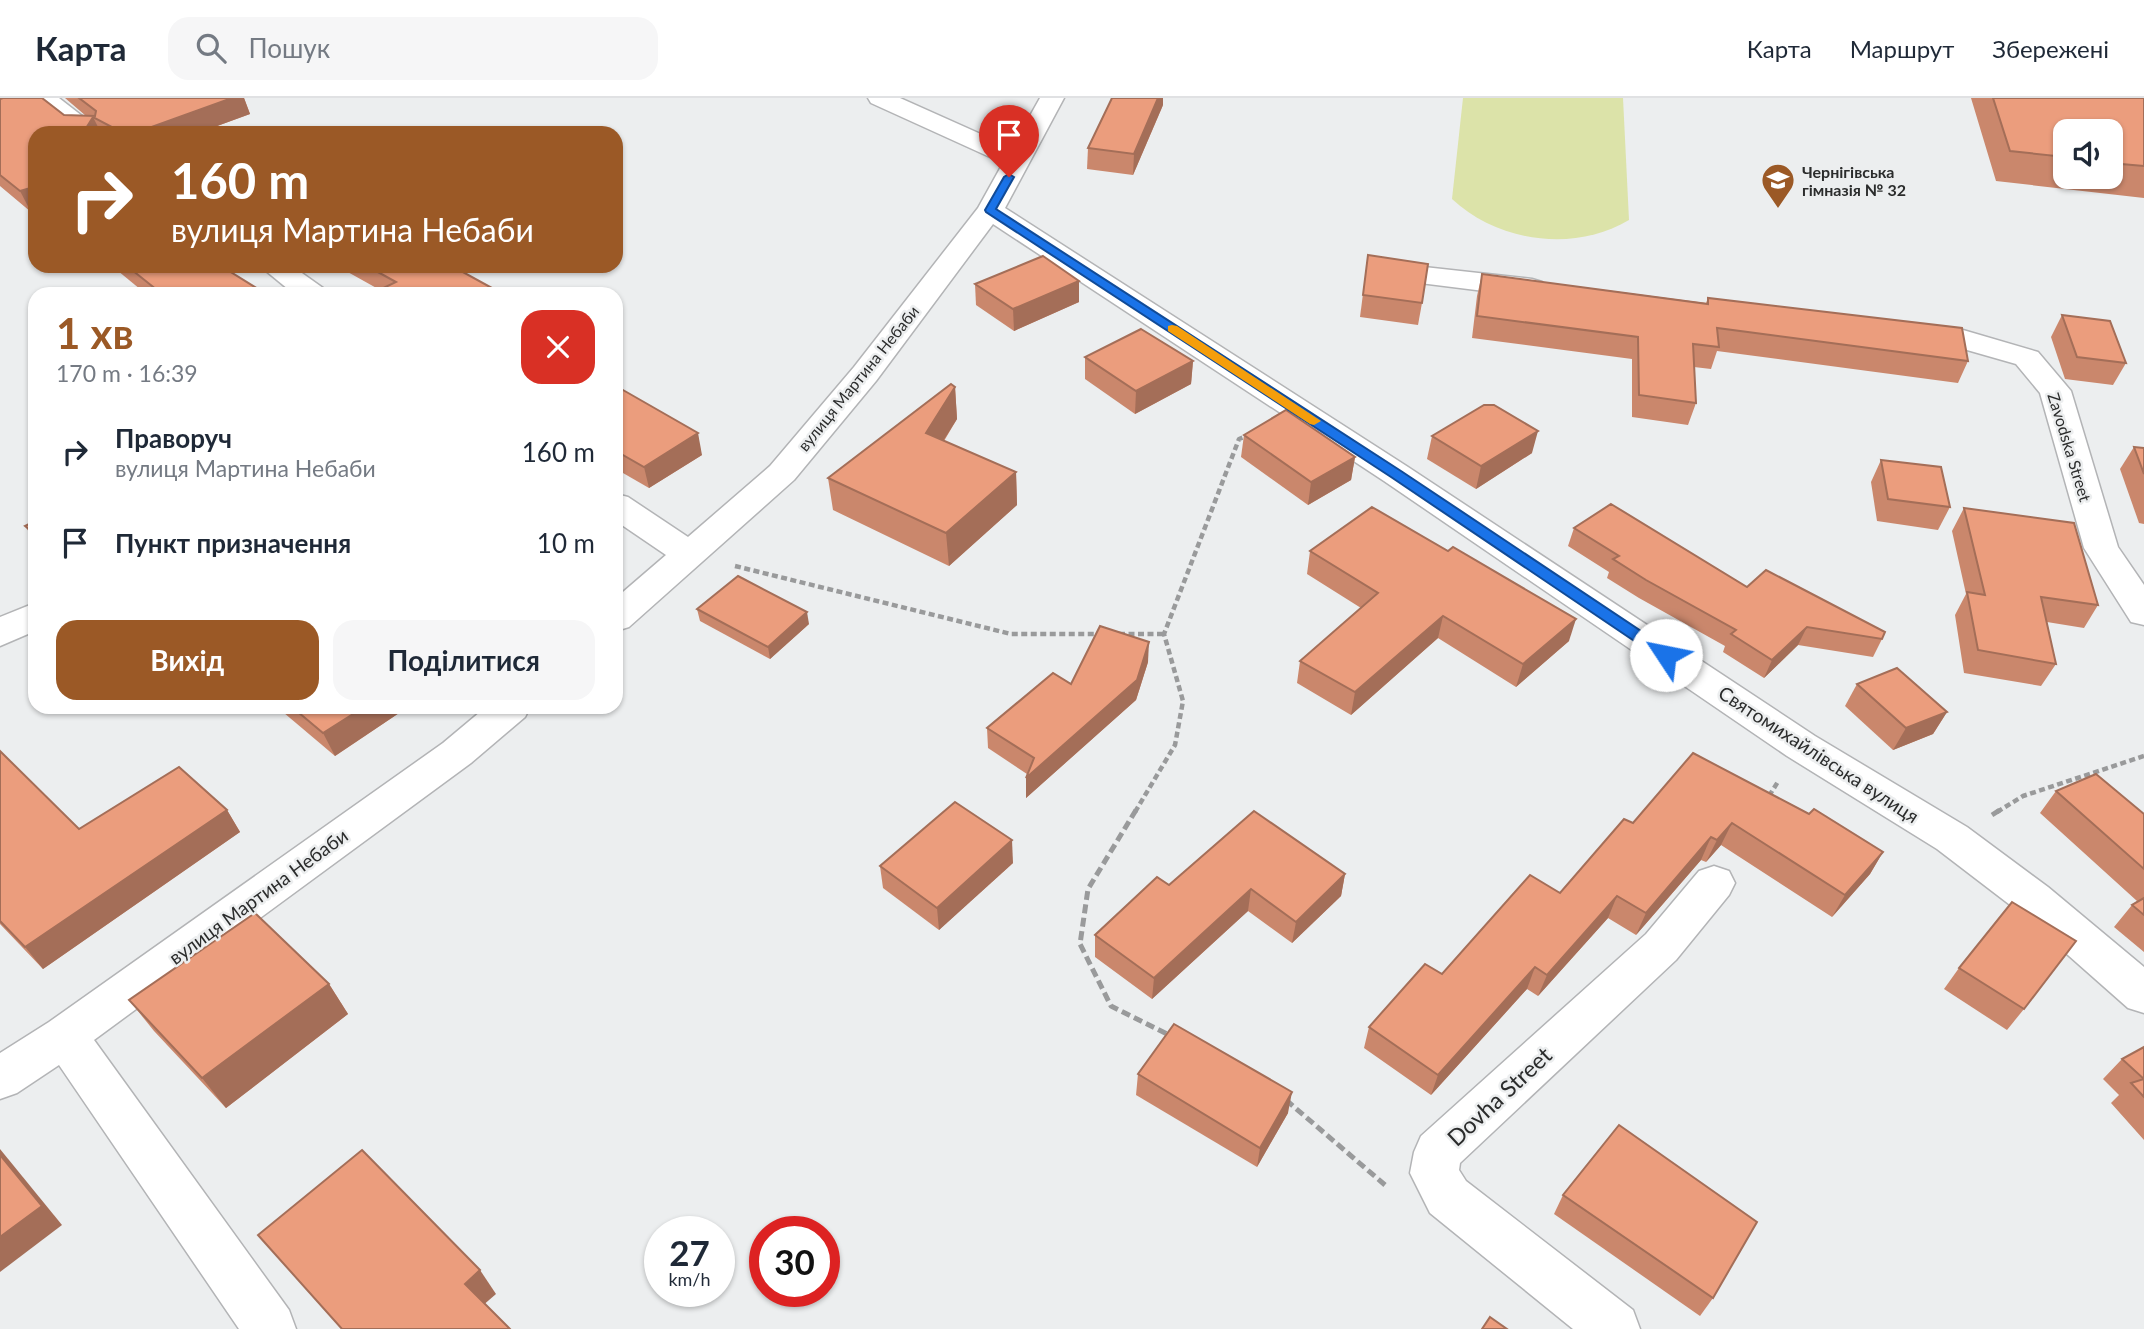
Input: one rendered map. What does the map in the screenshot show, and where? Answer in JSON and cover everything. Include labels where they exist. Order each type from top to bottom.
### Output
[{"type":"street","points":[[43,98],[81,126]]},
{"type":"street","points":[[880,98],[1019,161]]},
{"type":"street","name":"вулиця Мартина Небаби","points":[[623,612],[782,473],[865,374],[990,210],[1052,98]]},
{"type":"street","name":"Святомихайлівська вулиця","points":[[990,210],[1303,414],[1801,746],[1952,838],[2033,899],[2144,994]]},
{"type":"street","points":[[284,273],[303,287]]},
{"type":"street","points":[[1406,274],[1555,291]]},
{"type":"street","name":"Zavodska Street","points":[[1882,329],[1964,339],[2027,358],[2055,391],[2101,548],[2144,613]]},
{"type":"street","points":[[623,510],[691,555]]},
{"type":"street","points":[[0,633],[28,619]]},
{"type":"street","name":"вулиця Мартина Небаби","points":[[0,1078],[65,1036],[457,753],[503,714]]},
{"type":"street","name":"Dovha Street","points":[[1614,1329],[1448,1197],[1434,1173],[1438,1152],[1661,947],[1714,883]]},
{"type":"street","points":[[65,1036],[270,1329]]},
{"type":"path","points":[[1178,1039],[1111,1006],[1080,944],[1088,889],[1175,745],[1183,701],[1164,634],[1240,439],[1279,426],[1303,414]]},
{"type":"path","points":[[691,555],[1011,634],[1164,634]]},
{"type":"path","points":[[1765,803],[1801,746]]},
{"type":"path","points":[[2023,796],[2144,756]]},
{"type":"path","points":[[1283,1099],[1294,1105],[1388,1187]]},
{"type":"green space","points":[[1463,98],[1623,98],[1629,220],[1585,237],[1561,239],[1514,233],[1471,214],[1452,199]]},
{"type":"building","points":[[42,98],[64,115],[95,116],[96,111],[79,98],[232,98],[154,126],[110,126],[93,117],[87,126],[28,126],[28,189],[20,191],[0,175],[0,99]]},
{"type":"building","points":[[1112,98],[1158,98],[1134,154],[1088,148]]},
{"type":"building","points":[[1993,98],[2144,98],[2144,166],[2123,164],[2123,119],[2053,119],[2053,156],[2010,151]]},
{"type":"building","points":[[1368,255],[1428,264],[1422,303],[1363,295]]},
{"type":"building","points":[[1043,256],[1079,281],[1013,309],[975,284]]},
{"type":"building","points":[[136,273],[232,273],[255,287],[153,287]]},
{"type":"building","points":[[380,273],[465,273],[490,287],[386,287],[396,282]]},
{"type":"building","points":[[1482,274],[1708,304],[1708,298],[1962,328],[1968,361],[1717,328],[1719,347],[1693,344],[1696,403],[1639,395],[1638,337],[1477,316]]},
{"type":"building","points":[[2062,315],[2110,321],[2126,363],[2077,357]]},
{"type":"building","points":[[1141,329],[1193,361],[1136,391],[1085,357]]},
{"type":"building","points":[[951,384],[955,387],[926,433],[1016,472],[946,533],[828,478]]},
{"type":"building","points":[[623,390],[698,433],[644,467],[623,455]]},
{"type":"building","points":[[1484,405],[1494,405],[1538,431],[1481,466],[1432,436]]},
{"type":"building","points":[[1286,410],[1355,457],[1311,482],[1244,435]]},
{"type":"building","points":[[2134,447],[2144,448],[2144,474]]},
{"type":"building","points":[[1881,460],[1941,467],[1950,507],[1888,499]]},
{"type":"building","points":[[1611,504],[1747,587],[1766,570],[1885,632],[1882,639],[1807,627],[1772,660],[1731,634],[1736,630],[1646,580],[1613,559],[1619,556],[1574,528]]},
{"type":"building","points":[[1372,507],[1448,551],[1453,547],[1576,619],[1523,664],[1443,616],[1355,692],[1300,661],[1378,593],[1310,551]]},
{"type":"building","points":[[1964,508],[2074,523],[2098,605],[2041,597],[2056,664],[1978,650],[1967,592],[1985,595]]},
{"type":"building","points":[[738,576],[807,612],[768,647],[697,609]]},
{"type":"building","points":[[1100,626],[1149,642],[1137,680],[1026,778],[1034,758],[987,728],[1053,673],[1071,684]]},
{"type":"building","points":[[1897,668],[1947,712],[1906,728],[1857,684]]},
{"type":"building","points":[[300,714],[353,714],[323,733]]},
{"type":"building","points":[[0,751],[79,829],[179,767],[227,810],[25,947],[0,921]]},
{"type":"building","points":[[1693,753],[1809,814],[1814,809],[1883,852],[1845,895],[1732,823],[1717,840],[1711,837],[1646,913],[1617,896],[1547,975],[1535,967],[1438,1075],[1369,1027],[1425,964],[1442,974],[1530,875],[1560,893],[1624,819],[1633,823]]},
{"type":"building","points":[[2096,774],[2144,814],[2144,869],[2056,791]]},
{"type":"building","points":[[955,802],[1012,840],[937,908],[880,866]]},
{"type":"building","points":[[1254,811],[1345,874],[1296,922],[1251,889],[1154,978],[1095,935],[1157,877],[1169,885]]},
{"type":"building","points":[[2144,898],[2144,915],[2132,905]]},
{"type":"building","points":[[2012,902],[2076,941],[2024,1009],[1959,968]]},
{"type":"building","points":[[255,913],[329,984],[202,1078],[129,1000]]},
{"type":"building","points":[[1174,1024],[1292,1092],[1260,1148],[1138,1074]]},
{"type":"building","points":[[2144,1047],[2144,1079],[2122,1059]]},
{"type":"building","points":[[2144,1079],[2144,1097],[2131,1083]]},
{"type":"building","points":[[1619,1125],[1757,1222],[1713,1298],[1563,1195]]},
{"type":"building","points":[[362,1150],[480,1270],[465,1284],[510,1329],[342,1329],[258,1235]]},
{"type":"building","points":[[0,1155],[42,1206],[0,1237]]},
{"type":"building","points":[[1490,1317],[1507,1329],[1482,1329]]},
{"type":"slow traffic","points":[[1172,328],[1314,421]]},
{"type":"place","name":"Чернігівська гімназія № 32","points":[[1778,210]]},
{"type":"route","points":[[1009,177],[990,210],[1396,474],[1666,655]]}]
